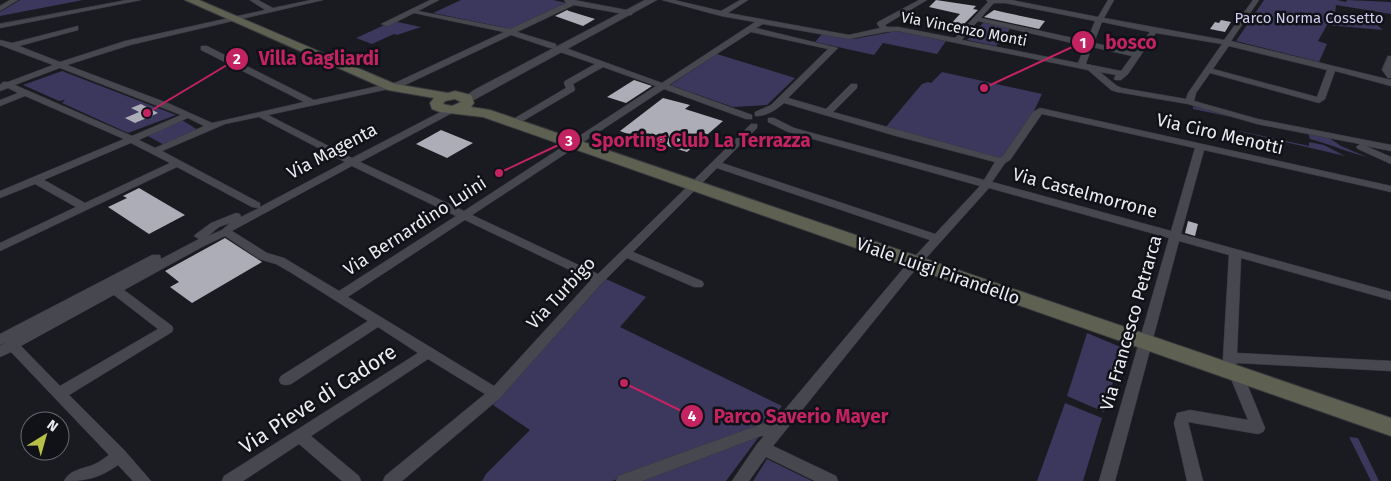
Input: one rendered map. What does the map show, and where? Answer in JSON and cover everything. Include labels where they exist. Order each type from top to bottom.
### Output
[{"type":"main road","name":"Viale Luigi Pirandello","points":[[194,1],[392,86],[405,96],[453,103],[485,113],[1145,342],[1232,368],[1391,427]]},
{"type":"street","points":[[0,26],[138,0]]},
{"type":"street","points":[[253,0],[270,10]]},
{"type":"street","points":[[3,84],[128,43],[232,18],[320,0]]},
{"type":"street","points":[[384,24],[436,0]]},
{"type":"street","points":[[563,0],[626,13]]},
{"type":"street","name":"Via Vincenzo Monti","points":[[665,0],[721,14],[852,37],[884,29],[898,29],[1123,73]]},
{"type":"street","points":[[721,14],[745,0]]},
{"type":"street","points":[[884,29],[881,24],[924,0]]},
{"type":"street","points":[[957,41],[991,1],[1005,0],[1099,20],[1225,43],[1390,80]]},
{"type":"street","points":[[1111,0],[1088,44],[1081,66],[1093,71],[1112,86],[1120,90],[1189,102],[1257,121],[1391,148]]},
{"type":"street","points":[[1189,102],[1192,92],[1256,0]]},
{"type":"street","points":[[0,1],[13,1]]},
{"type":"street","points":[[0,9],[13,1]]},
{"type":"street","points":[[156,151],[211,126],[392,86],[574,2]]},
{"type":"street","name":"Via Magenta","points":[[3,343],[221,229],[556,48],[648,2]]},
{"type":"street","points":[[417,12],[511,32],[754,119]]},
{"type":"street","points":[[977,19],[1137,55]]},
{"type":"street","name":"Via Bernardino Luini","points":[[339,297],[762,21]]},
{"type":"street","points":[[11,46],[75,28]]},
{"type":"street","name":"Via Turbigo","points":[[391,481],[495,394],[599,280],[714,164],[754,119],[774,107],[834,48],[748,30]]},
{"type":"street","points":[[1112,86],[1154,30]]},
{"type":"street","points":[[0,42],[189,115],[211,126]]},
{"type":"street","points":[[204,48],[313,103]]},
{"type":"street","points":[[1390,80],[1386,70],[1391,58]]},
{"type":"street","points":[[513,123],[571,89],[568,84],[602,64]]},
{"type":"street","points":[[1208,70],[1319,100],[1332,68]]},
{"type":"street","points":[[3,84],[27,92],[131,139],[256,205]]},
{"type":"street","points":[[827,113],[854,86]]},
{"type":"street","points":[[0,102],[27,92]]},
{"type":"street","points":[[740,481],[762,448],[915,263],[987,184],[1001,161],[781,99]]},
{"type":"street","name":"Via Magenta","points":[[3,343],[115,289],[221,229],[256,205],[348,160],[428,113],[453,103]]},
{"type":"street","name":"Via Ciro Menotti","points":[[1001,161],[1007,158],[1036,114],[1042,110],[1391,189]]},
{"type":"street","points":[[260,114],[348,160],[599,280]]},
{"type":"street","points":[[0,195],[189,115]]},
{"type":"street","name":"Via Castelmorrone","points":[[754,119],[766,125],[771,120],[791,130],[1391,296]]},
{"type":"street","points":[[1338,137],[1391,161]]},
{"type":"street","points":[[1367,150],[1369,145],[1377,145]]},
{"type":"street","name":"Via Francesco Petrarca","points":[[1107,481],[1200,146]]},
{"type":"street","points":[[0,247],[178,163]]},
{"type":"street","points":[[714,164],[938,239]]},
{"type":"street","points":[[36,180],[84,207]]},
{"type":"street","points":[[221,229],[263,256],[283,263],[495,394]]},
{"type":"street","points":[[626,253],[698,284]]},
{"type":"street","points":[[1195,481],[1181,423],[1182,417],[1190,416],[1258,428],[1232,368],[1235,253]]},
{"type":"street","points":[[60,393],[167,329],[115,289]]},
{"type":"street","points":[[286,380],[378,321]]},
{"type":"street","points":[[3,343],[60,393],[143,481]]},
{"type":"street","name":"Via Pieve di Cadore","points":[[230,481],[429,352]]},
{"type":"street","points":[[1232,368],[1319,364],[1391,366]]},
{"type":"street","points":[[626,481],[761,430],[776,431]]},
{"type":"street","points":[[300,436],[353,481]]},
{"type":"street","points":[[762,448],[830,481]]},
{"type":"street","points":[[72,481],[85,472],[97,471],[120,456]]},
{"type":"green space","points":[[20,0],[83,0],[0,16],[0,12]]},
{"type":"green space","points":[[461,0],[553,0],[567,3],[511,29],[433,13]]},
{"type":"green space","name":"Parco Norma Cossetto","points":[[1264,0],[1391,2],[1391,14],[1336,5],[1335,14],[1372,21],[1383,30],[1327,25],[1318,41],[1327,44],[1319,62],[1236,41]]},
{"type":"green space","points":[[393,21],[421,27],[397,35],[394,34],[372,44],[356,38]]},
{"type":"green space","points":[[984,22],[1011,28],[996,46],[967,40]]},
{"type":"green space","points":[[897,31],[946,41],[937,54],[883,43],[874,55],[815,42],[822,34],[854,39]]},
{"type":"green space","points":[[717,54],[795,78],[767,105],[733,107],[670,85]]},
{"type":"green space","points":[[62,71],[176,115],[128,133],[62,103],[65,100],[59,101],[23,85]]},
{"type":"green space","points":[[942,72],[1042,94],[1034,111],[1005,157],[1000,158],[884,129],[922,84],[931,83]]},
{"type":"green space","points":[[1193,106],[1328,137],[1341,146],[1367,157],[1310,139],[1308,133],[1193,109]]},
{"type":"green space","points":[[182,120],[198,130],[164,145],[146,135]]},
{"type":"green space","points":[[1221,127],[1309,146],[1309,142],[1324,145],[1345,156]]},
{"type":"green space","points":[[606,279],[646,297],[620,327],[782,406],[726,481],[639,481],[628,475],[612,481],[482,481],[486,474],[530,430],[493,405]]},
{"type":"green space","points":[[1087,333],[1123,348],[1104,412],[1067,396]]},
{"type":"green space","points":[[1065,403],[1102,418],[1083,481],[1037,481]]},
{"type":"green space","points":[[1349,437],[1358,438],[1379,481],[1371,481]]},
{"type":"green space","points":[[767,459],[812,481],[753,481]]},
{"type":"building","points":[[936,0],[976,6],[973,9],[978,10],[956,32],[945,30],[960,14],[929,7]]},
{"type":"building","points":[[567,10],[595,19],[583,26],[555,16]]},
{"type":"building","points":[[994,10],[1045,21],[1039,29],[984,17]]},
{"type":"building","points":[[1221,20],[1231,22],[1225,32],[1210,29],[1215,22],[1219,23]]},
{"type":"building","points":[[634,80],[652,86],[626,103],[607,97]]},
{"type":"building","points":[[663,98],[690,105],[685,109],[723,121],[687,152],[661,144],[660,146],[620,131]]},
{"type":"building","points":[[141,104],[158,113],[135,123],[125,118],[139,112],[131,108]]},
{"type":"building","points":[[441,130],[473,143],[447,158],[416,144]]},
{"type":"building","points":[[139,188],[185,215],[149,234],[108,207],[127,198],[123,196]]},
{"type":"building","points":[[1188,221],[1198,224],[1195,236],[1185,233]]},
{"type":"building","points":[[225,238],[262,262],[192,303],[170,287],[179,282],[165,271]]},
{"type":"place","name":"bosco","points":[[984,88]]},
{"type":"place","name":"Villa Gagliardi","points":[[147,113]]},
{"type":"place","name":"Sporting Club La Terrazza","points":[[499,173]]},
{"type":"place","name":"Parco Saverio Mayer","points":[[624,383]]}]
